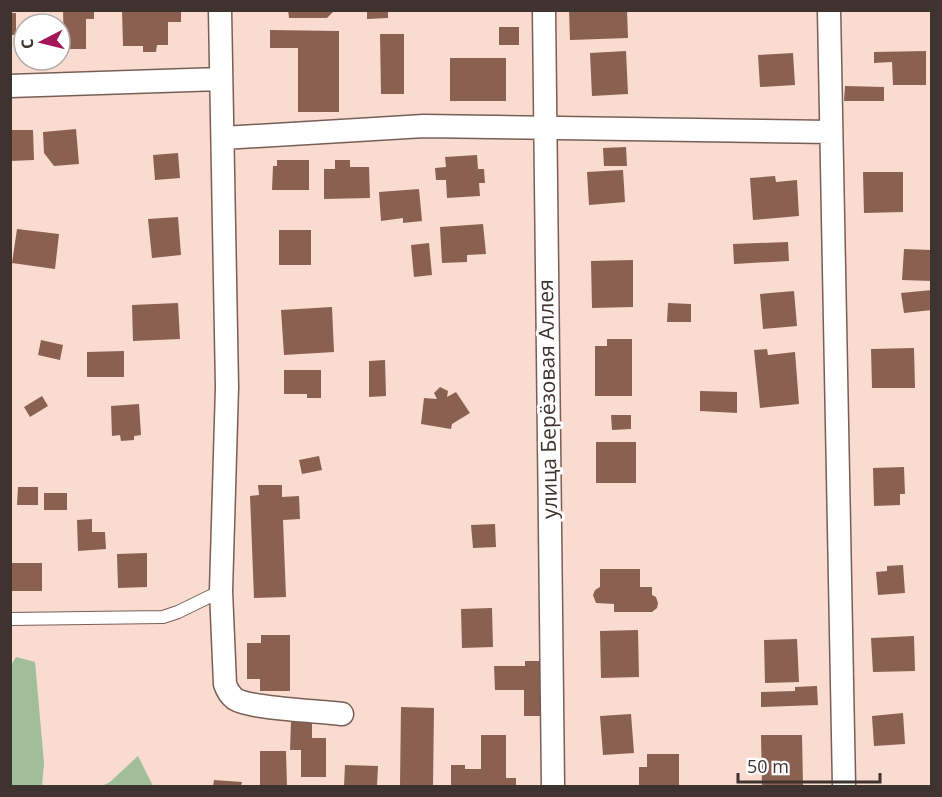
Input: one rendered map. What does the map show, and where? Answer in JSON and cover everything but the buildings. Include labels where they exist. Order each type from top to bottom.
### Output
[{"type":"street","points":[[220,10],[227,387],[221,591],[225,684],[229,693],[237,700],[252,705],[342,714]]},
{"type":"street","name":"улица Берёзовая Аллея","points":[[544,10],[553,786]]},
{"type":"street","points":[[829,10],[844,786]]},
{"type":"street","points":[[10,86],[220,78]]},
{"type":"street","points":[[223,138],[424,126],[831,132]]},
{"type":"lane","points":[[10,619],[163,617],[221,591]]},
{"type":"green space","points":[[16,657],[35,662],[44,763],[42,786],[11,786],[10,667]]},
{"type":"green space","points":[[138,756],[153,786],[102,786],[110,782]]}]
